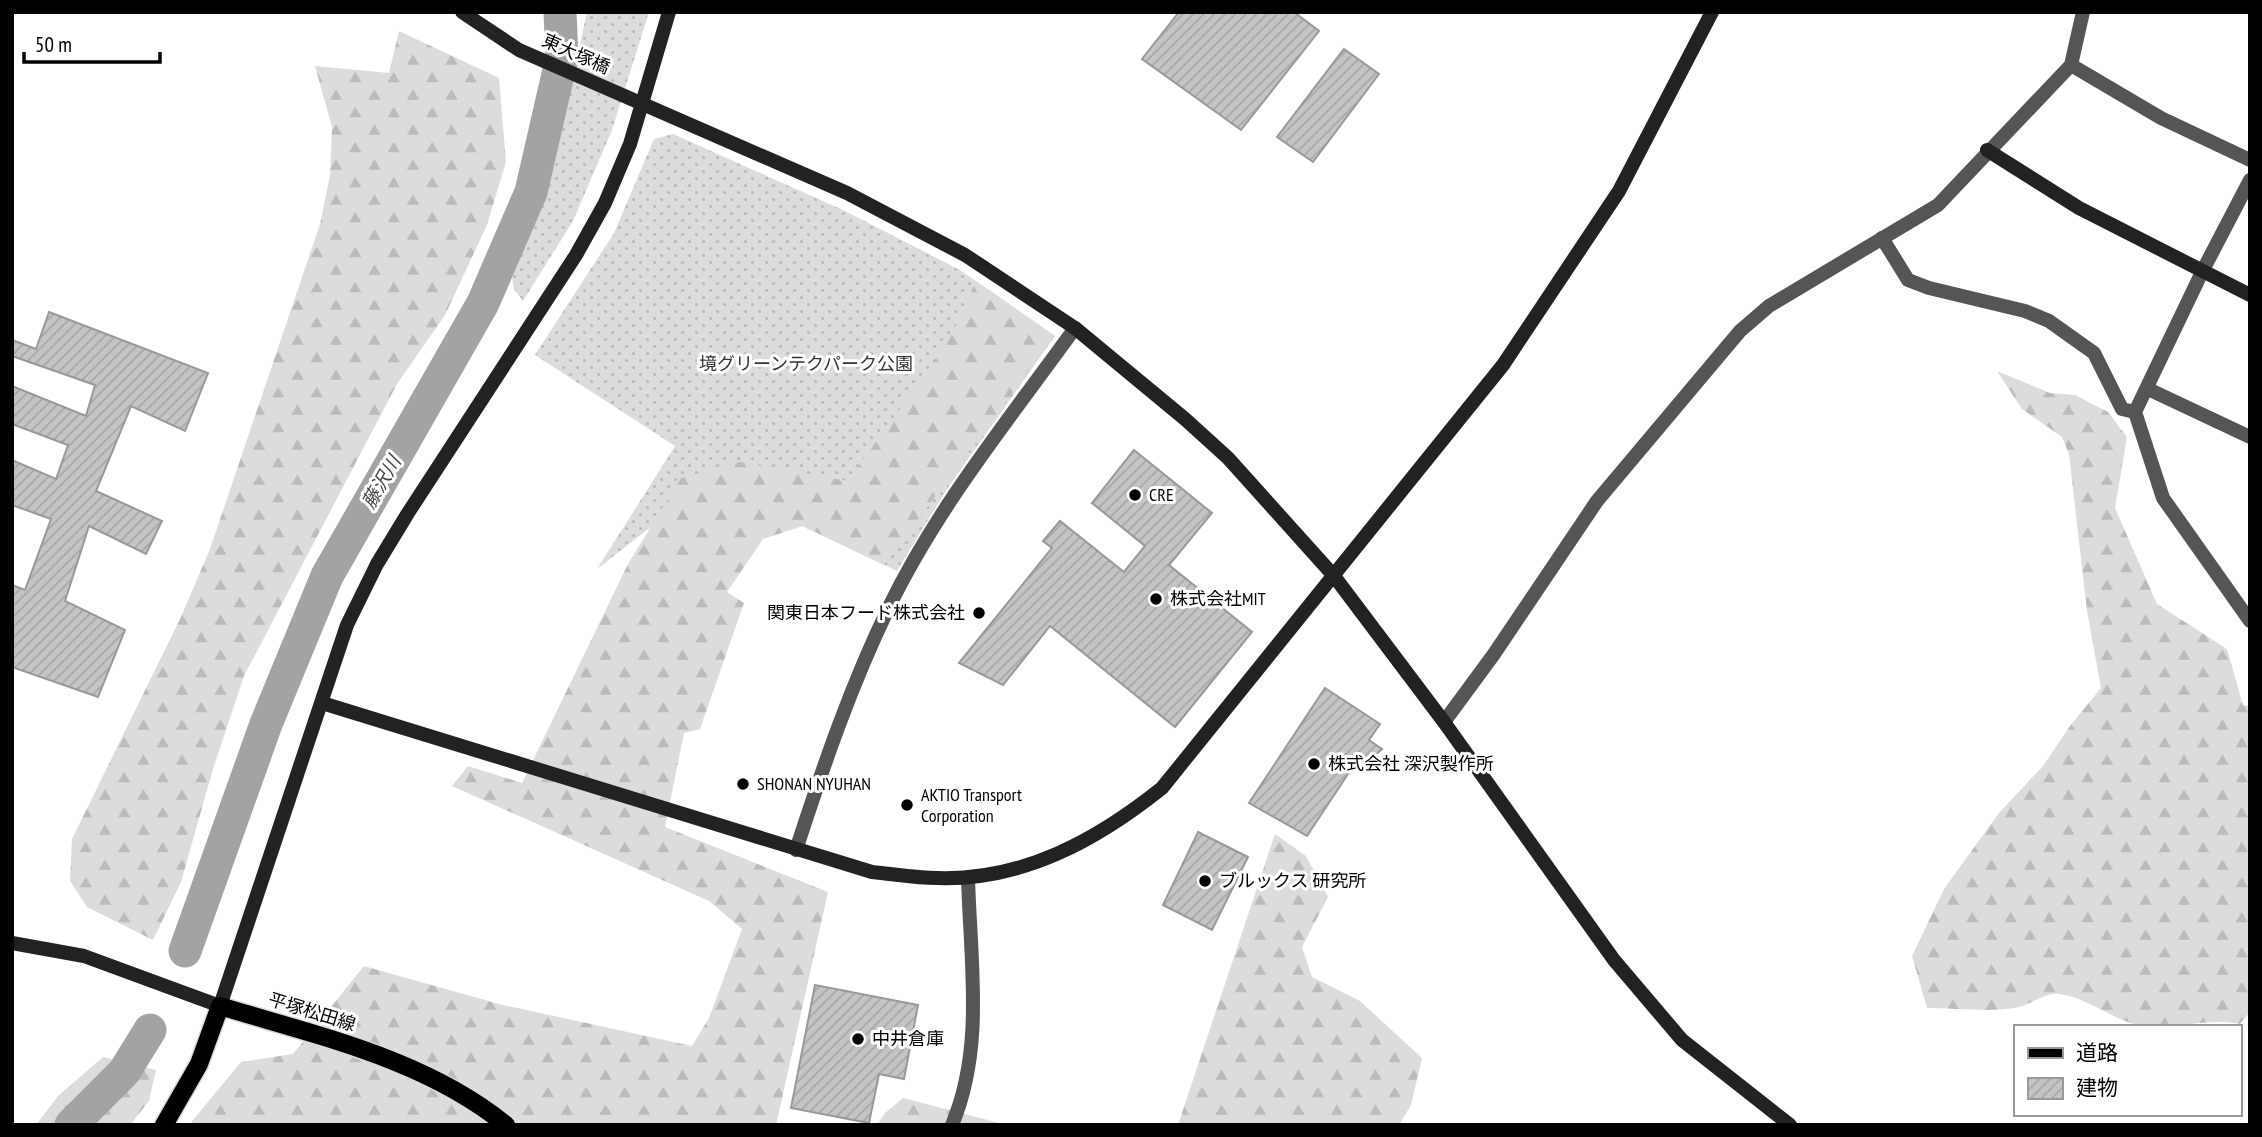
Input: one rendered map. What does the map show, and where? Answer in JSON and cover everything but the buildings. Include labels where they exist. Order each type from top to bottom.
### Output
[{"type":"main road","points":[[164,1125],[200,1064],[220,1006]]},
{"type":"main road","name":"平塚松田線","points":[[220,1006],[385,1057],[478,1102],[506,1125]]},
{"type":"street","name":"東大塚橋","points":[[462,12],[519,50],[859,200],[965,256],[1075,328],[1228,458],[1334,576],[1444,722],[1614,961],[1682,1040],[1790,1125]]},
{"type":"street","points":[[12,943],[84,956],[220,1006],[347,625],[377,564],[582,245],[605,203],[630,144],[668,12]]},
{"type":"street","points":[[322,702],[872,872],[936,878],[968,877],[1033,865],[1091,839],[1162,788],[1511,354],[1619,191],[1712,12]]},
{"type":"street","points":[[1444,722],[1494,654],[1597,501],[1740,331],[1769,306],[1938,205],[1987,150],[2071,65],[2083,12]]},
{"type":"street","points":[[2071,65],[2161,118],[2250,160]]},
{"type":"street","points":[[1987,150],[2079,208],[2250,295]]},
{"type":"street","points":[[2250,180],[2202,272],[2135,412],[2163,498],[2250,621]]},
{"type":"street","points":[[1882,238],[1908,280],[1929,288],[2025,311],[2049,321],[2094,354],[2122,409],[2135,412]]},
{"type":"street","points":[[796,850],[837,725],[890,606],[951,499],[1075,328]]},
{"type":"street","points":[[2148,389],[2250,437]]},
{"type":"street","points":[[952,1125],[964,1098],[973,1054],[968,877]]},
{"type":"green space","points":[[587,12],[649,12],[612,130],[573,221],[523,301],[514,289],[512,278],[554,165]]},
{"type":"green space","points":[[399,31],[499,78],[506,162],[487,225],[445,315],[397,384],[244,676],[213,769],[181,882],[153,940],[87,907],[70,881],[72,839],[180,619],[210,549],[320,224],[330,175],[332,127],[315,66],[389,73]]},
{"type":"green space","name":"境グリーンテクパーク公園","points":[[673,134],[845,211],[960,270],[1055,336],[947,489],[897,571],[781,516],[711,497],[647,530],[597,569],[675,446],[535,355],[614,233],[654,139]]},
{"type":"green space","points":[[976,281],[1055,336],[884,565],[803,526],[763,539],[727,592],[744,603],[700,729],[684,733],[665,827],[828,892],[776,1125],[189,1125],[241,1062],[293,1054],[364,966],[499,1004],[692,1046],[709,1018],[742,929],[709,901],[452,786],[468,766],[522,783],[628,564],[681,478],[740,462],[848,481],[948,342]]},
{"type":"green space","points":[[1997,371],[2050,393],[2075,395],[2108,412],[2127,437],[2115,508],[2157,604],[2227,649],[2243,705],[2250,706],[2250,1012],[2240,1024],[2218,1022],[2138,1025],[2071,996],[2059,994],[2009,1009],[1927,1008],[1912,956],[1944,889],[1999,813],[2043,766],[2070,726],[2101,688],[2087,611],[2069,454],[2062,437],[2022,409]]},
{"type":"green space","points":[[1275,834],[1306,856],[1328,897],[1302,947],[1312,977],[1360,1001],[1422,1058],[1411,1105],[1399,1125],[1178,1125]]},
{"type":"green space","points":[[103,1057],[156,1070],[149,1101],[130,1125],[36,1125],[58,1096]]},
{"type":"green space","points":[[903,1098],[1014,1125],[877,1125],[885,1113]]},
{"type":"waterway","name":"藤沢川","points":[[185,951],[266,724],[327,576],[483,303],[531,192],[562,57],[560,12]]},
{"type":"waterway","name":"藤沢川","points":[[71,1125],[124,1072],[150,1030]]},
{"type":"place","name":"CRE","points":[[1135,495]]},
{"type":"place","name":"株式会社MIT","points":[[1156,599]]},
{"type":"place","name":"関東日本フード株式会社","points":[[979,613]]},
{"type":"place","name":"株式会社 深沢製作所","points":[[1314,764]]},
{"type":"place","name":"SHONAN NYUHAN","points":[[743,784]]},
{"type":"place","name":"AKTIO Transport Corporation","points":[[907,805]]},
{"type":"place","name":"ブルックス 研究所","points":[[1205,881]]},
{"type":"place","name":"中井倉庫","points":[[858,1039]]}]
